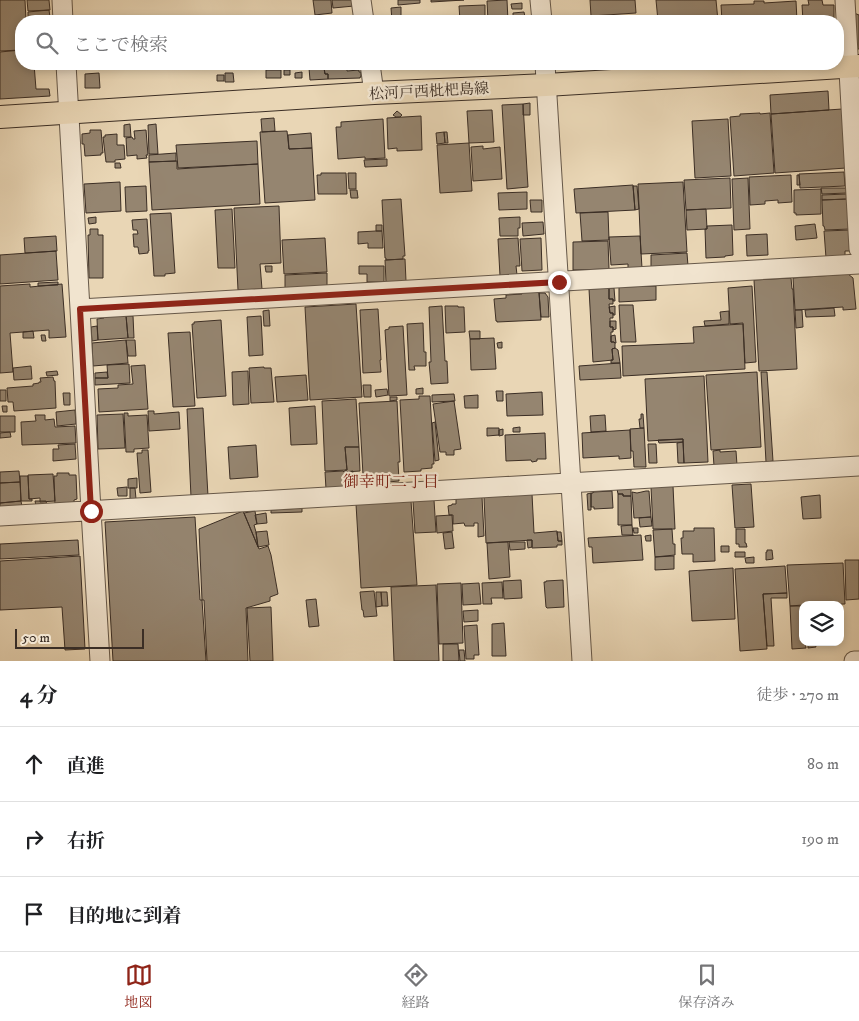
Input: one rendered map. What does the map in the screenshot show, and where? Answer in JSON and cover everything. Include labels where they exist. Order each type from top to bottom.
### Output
[{"type":"main road","name":"松河戸西枇杷島線","points":[[0,117],[374,94],[546,74],[722,70]]},
{"type":"street","points":[[62,0],[63,15]]},
{"type":"street","points":[[361,0],[363,15]]},
{"type":"street","points":[[540,0],[541,15]]},
{"type":"street","points":[[846,0],[859,6]]},
{"type":"street","points":[[846,0],[854,67],[859,249]]},
{"type":"street","points":[[66,70],[100,661]]},
{"type":"street","points":[[371,70],[374,94]]},
{"type":"street","points":[[546,74],[582,661]]},
{"type":"street","points":[[80,309],[859,264]]},
{"type":"street","points":[[0,516],[859,466]]},
{"type":"street","points":[[854,661],[859,661]]},
{"type":"building","points":[[0,0],[25,0],[26,15],[15,15],[15,50],[0,51]]},
{"type":"building","points":[[27,0],[49,0],[50,10],[28,11]]},
{"type":"building","points":[[313,0],[331,0],[332,13],[315,15]]},
{"type":"building","points":[[332,0],[353,0],[354,6],[333,8]]},
{"type":"building","points":[[398,0],[420,0],[420,3],[398,5]]},
{"type":"building","points":[[431,0],[464,0],[431,2]]},
{"type":"building","points":[[507,0],[508,15],[488,15],[487,1]]},
{"type":"building","points":[[590,0],[635,0],[636,13],[591,15]]},
{"type":"building","points":[[656,0],[716,0],[717,15],[657,15]]},
{"type":"building","points":[[808,0],[822,0],[823,5],[834,5],[834,15],[803,15],[802,5],[809,5]]},
{"type":"building","points":[[754,1],[764,1],[764,3],[796,1],[797,15],[722,15],[721,5],[754,4]]},
{"type":"building","points":[[522,3],[522,9],[512,9],[511,4]]},
{"type":"building","points":[[485,5],[485,15],[460,15],[459,6]]},
{"type":"building","points":[[401,7],[401,15],[392,15],[391,8]]},
{"type":"building","points":[[49,10],[50,15],[28,15],[28,12]]},
{"type":"building","points":[[524,12],[525,15],[513,15],[513,13]]},
{"type":"building","points":[[854,13],[859,15],[859,49],[855,49]]},
{"type":"building","points":[[15,51],[15,70],[34,70],[36,89],[49,89],[50,96],[0,99],[0,52]]},
{"type":"building","points":[[266,70],[281,70],[281,78],[266,78]]},
{"type":"building","points":[[284,70],[290,70],[290,75],[284,75]]},
{"type":"building","points":[[309,70],[324,70],[325,74],[328,74],[328,79],[310,80]]},
{"type":"building","points":[[324,70],[359,70],[361,77],[328,79],[328,74],[325,74]]},
{"type":"building","points":[[302,72],[302,78],[295,78],[295,73]]},
{"type":"building","points":[[99,73],[100,88],[85,88],[85,74]]},
{"type":"building","points":[[225,73],[233,73],[234,82],[225,82]]},
{"type":"building","points":[[217,75],[224,75],[224,81],[217,81]]},
{"type":"building","points":[[828,91],[829,110],[771,114],[770,95]]},
{"type":"building","points":[[530,103],[530,115],[523,115],[523,104]]},
{"type":"building","points":[[523,104],[528,187],[507,189],[502,105]]},
{"type":"building","points":[[842,109],[846,168],[775,173],[771,114]]},
{"type":"building","points":[[492,110],[494,142],[469,143],[467,111]]},
{"type":"building","points":[[397,111],[402,115],[400,117],[393,115]]},
{"type":"building","points":[[770,113],[774,173],[734,176],[730,117],[740,116],[740,114]]},
{"type":"building","points":[[421,116],[422,150],[397,151],[397,148],[388,149],[387,118]]},
{"type":"building","points":[[274,118],[275,131],[262,132],[261,119]]},
{"type":"building","points":[[383,119],[385,158],[338,159],[336,127],[341,127],[341,122]]},
{"type":"building","points":[[728,119],[731,176],[695,178],[692,121]]},
{"type":"building","points":[[130,124],[131,137],[124,137],[124,125]]},
{"type":"building","points":[[156,124],[158,154],[149,154],[148,125]]},
{"type":"building","points":[[90,130],[101,130],[103,153],[101,155],[85,156],[82,134],[90,133]]},
{"type":"building","points":[[146,130],[147,158],[137,159],[137,155],[127,156],[126,138],[132,137],[135,139],[134,131]]},
{"type":"building","points":[[287,131],[289,149],[312,148],[315,200],[265,203],[260,132]]},
{"type":"building","points":[[444,132],[445,143],[437,144],[436,133]]},
{"type":"building","points":[[444,132],[447,132],[448,143],[445,143]]},
{"type":"building","points":[[311,133],[312,148],[289,149],[288,135]]},
{"type":"building","points":[[117,134],[117,145],[124,145],[125,159],[106,162],[103,137],[105,135]]},
{"type":"building","points":[[257,141],[258,164],[178,168],[176,145]]},
{"type":"building","points":[[469,143],[472,191],[440,193],[437,145]]},
{"type":"building","points":[[483,146],[483,149],[500,147],[502,179],[473,181],[471,147]]},
{"type":"building","points":[[176,153],[176,161],[149,162],[149,155]]},
{"type":"building","points":[[387,159],[387,166],[365,167],[364,160]]},
{"type":"building","points":[[177,161],[177,169],[258,164],[260,204],[152,210],[149,162]]},
{"type":"building","points":[[115,163],[120,163],[121,168],[115,168]]},
{"type":"building","points":[[844,172],[845,186],[800,188],[799,174]]},
{"type":"building","points":[[321,173],[346,173],[347,194],[318,194],[317,175],[321,175]]},
{"type":"building","points":[[348,173],[356,173],[356,189],[349,189]]},
{"type":"building","points":[[791,175],[792,202],[778,203],[778,200],[765,201],[765,204],[750,205],[749,177]]},
{"type":"building","points":[[797,175],[799,175],[800,185],[797,185]]},
{"type":"building","points":[[730,178],[731,208],[686,210],[684,180]]},
{"type":"building","points":[[748,178],[750,229],[734,230],[732,179]]},
{"type":"building","points":[[120,182],[121,211],[86,213],[84,184]]},
{"type":"building","points":[[683,182],[687,252],[641,254],[638,184]]},
{"type":"building","points":[[633,185],[635,210],[576,213],[574,189]]},
{"type":"building","points":[[146,186],[147,211],[126,212],[125,187]]},
{"type":"building","points":[[633,186],[637,186],[639,209],[635,210]]},
{"type":"building","points":[[821,188],[846,188],[847,193],[822,194]]},
{"type":"building","points":[[821,189],[821,214],[796,215],[794,213],[794,190]]},
{"type":"building","points":[[350,190],[357,190],[358,198],[351,198]]},
{"type":"building","points":[[527,192],[527,209],[499,210],[498,193]]},
{"type":"building","points":[[847,194],[847,199],[822,200],[822,195]]},
{"type":"building","points":[[401,199],[405,256],[403,256],[403,259],[386,260],[382,200]]},
{"type":"building","points":[[848,199],[850,229],[825,230],[823,226],[822,200]]},
{"type":"building","points":[[530,200],[542,200],[542,212],[531,212]]},
{"type":"building","points":[[279,206],[281,263],[260,264],[262,289],[238,290],[234,208]]},
{"type":"building","points":[[232,209],[235,268],[218,268],[215,210]]},
{"type":"building","points":[[706,209],[707,229],[687,230],[686,210]]},
{"type":"building","points":[[608,212],[609,240],[582,241],[580,213]]},
{"type":"building","points":[[171,213],[175,273],[165,274],[165,276],[154,276],[150,214]]},
{"type":"building","points":[[96,217],[96,223],[89,224],[88,218]]},
{"type":"building","points":[[520,217],[518,236],[500,236],[499,218]]},
{"type":"building","points":[[147,219],[149,251],[148,253],[139,254],[138,247],[134,247],[133,234],[138,234],[137,230],[133,230],[132,220]]},
{"type":"building","points":[[543,222],[544,234],[523,236],[522,223]]},
{"type":"building","points":[[815,224],[817,238],[796,240],[795,226]]},
{"type":"building","points":[[376,225],[382,225],[382,231],[376,231]]},
{"type":"building","points":[[732,225],[733,255],[706,258],[705,229],[707,229],[707,226]]},
{"type":"building","points":[[90,229],[98,229],[98,235],[103,235],[103,278],[89,278],[88,235],[90,235]]},
{"type":"building","points":[[851,230],[851,251],[845,251],[845,256],[826,258],[824,231]]},
{"type":"building","points":[[382,231],[383,248],[368,248],[368,243],[358,244],[358,232]]},
{"type":"building","points":[[767,234],[768,255],[747,256],[746,235]]},
{"type":"building","points":[[56,236],[57,251],[25,253],[24,238]]},
{"type":"building","points":[[640,236],[642,268],[628,269],[628,264],[611,265],[609,237]]},
{"type":"building","points":[[325,238],[327,272],[284,274],[282,240]]},
{"type":"building","points":[[518,238],[520,266],[516,266],[517,275],[500,276],[498,239]]},
{"type":"building","points":[[541,238],[542,270],[522,271],[520,239]]},
{"type":"building","points":[[608,241],[609,269],[573,270],[573,242]]},
{"type":"building","points":[[56,251],[58,280],[0,284],[0,255]]},
{"type":"building","points":[[687,253],[688,266],[651,268],[651,255]]},
{"type":"building","points":[[405,259],[406,281],[386,282],[385,260]]},
{"type":"building","points":[[265,266],[272,266],[272,272],[266,272]]},
{"type":"building","points":[[359,266],[384,266],[384,282],[367,282],[367,274],[359,274]]},
{"type":"building","points":[[327,273],[327,286],[285,288],[285,275]]},
{"type":"building","points":[[848,274],[853,278],[856,309],[843,310],[843,307],[795,310],[793,278]]},
{"type":"building","points":[[791,278],[797,369],[759,371],[754,280]]},
{"type":"building","points":[[58,282],[58,285],[38,286],[38,283]]},
{"type":"building","points":[[30,284],[30,287],[62,284],[66,337],[49,338],[49,330],[10,333],[13,372],[0,373],[0,286]]},
{"type":"building","points":[[656,286],[656,300],[619,302],[619,287]]},
{"type":"building","points":[[752,286],[756,362],[745,363],[743,323],[730,324],[728,288]]},
{"type":"building","points":[[609,288],[609,299],[613,299],[613,304],[609,304],[610,313],[613,313],[613,318],[610,318],[610,327],[613,327],[611,342],[615,343],[615,348],[612,349],[613,360],[593,362],[589,289]]},
{"type":"building","points":[[609,288],[614,288],[615,301],[609,299]]},
{"type":"building","points":[[522,292],[539,292],[541,320],[497,322],[494,299],[506,298],[506,295],[522,294]]},
{"type":"building","points":[[539,293],[545,293],[548,297],[549,317],[541,317]]},
{"type":"building","points":[[356,304],[362,397],[310,400],[305,307]]},
{"type":"building","points":[[619,305],[633,305],[636,342],[621,342]]},
{"type":"building","points":[[442,306],[448,383],[431,384],[429,307]]},
{"type":"building","points":[[445,306],[464,307],[465,332],[446,333]]},
{"type":"building","points":[[615,306],[615,315],[613,315],[613,313],[610,313],[609,307]]},
{"type":"building","points":[[834,308],[835,316],[806,317],[805,310]]},
{"type":"building","points":[[378,309],[381,372],[363,373],[360,310]]},
{"type":"building","points":[[269,310],[270,326],[264,326],[263,311]]},
{"type":"building","points":[[795,310],[802,310],[803,327],[796,328]]},
{"type":"building","points":[[729,311],[729,324],[705,326],[704,321],[721,320],[720,312]]},
{"type":"building","points":[[126,315],[128,338],[98,340],[97,319],[104,318],[104,316]]},
{"type":"building","points":[[126,316],[133,316],[134,338],[128,338]]},
{"type":"building","points":[[261,316],[263,355],[249,356],[247,317]]},
{"type":"building","points":[[221,320],[226,396],[197,398],[192,324],[194,322]]},
{"type":"building","points":[[610,321],[616,321],[616,329],[613,330],[613,327],[610,327]]},
{"type":"building","points":[[423,323],[426,366],[414,366],[415,370],[409,370],[407,324]]},
{"type":"building","points":[[743,324],[745,369],[623,376],[622,346],[694,343],[693,327]]},
{"type":"building","points":[[97,326],[98,340],[92,341],[91,327]]},
{"type":"building","points":[[403,326],[407,395],[389,396],[385,330],[389,329],[389,327]]},
{"type":"building","points":[[33,331],[34,338],[23,338],[23,332]]},
{"type":"building","points":[[469,331],[480,331],[480,339],[470,339]]},
{"type":"building","points":[[190,332],[195,406],[173,407],[168,333]]},
{"type":"building","points":[[41,335],[45,335],[46,341],[42,341]]},
{"type":"building","points":[[615,335],[616,343],[611,342],[611,336]]},
{"type":"building","points":[[494,338],[496,369],[471,370],[470,339]]},
{"type":"building","points":[[126,340],[128,363],[93,366],[92,343]]},
{"type":"building","points":[[126,340],[135,340],[136,356],[128,356]]},
{"type":"building","points":[[502,342],[502,348],[498,348],[497,343]]},
{"type":"building","points":[[612,349],[618,350],[620,363],[611,363],[611,360],[613,360]]},
{"type":"building","points":[[620,363],[621,378],[580,380],[579,366]]},
{"type":"building","points":[[129,364],[130,383],[95,385],[95,378],[108,378],[107,365]]},
{"type":"building","points":[[145,365],[148,409],[99,412],[98,389],[118,388],[118,385],[133,384],[131,366]]},
{"type":"building","points":[[31,366],[32,379],[14,380],[13,368]]},
{"type":"building","points":[[249,368],[271,368],[274,402],[251,403]]},
{"type":"building","points":[[57,371],[58,375],[47,376],[46,372]]},
{"type":"building","points":[[248,371],[249,404],[233,405],[232,372]]},
{"type":"building","points":[[107,372],[108,378],[95,378],[95,373]]},
{"type":"building","points":[[757,372],[761,447],[711,450],[706,375]]},
{"type":"building","points":[[761,372],[767,372],[773,461],[766,462]]},
{"type":"building","points":[[306,375],[308,400],[277,402],[275,377]]},
{"type":"building","points":[[704,376],[708,462],[684,463],[683,439],[648,441],[645,379]]},
{"type":"building","points":[[53,377],[55,381],[56,408],[14,411],[13,402],[8,402],[7,388],[33,386],[33,384],[41,382],[40,378]]},
{"type":"building","points":[[363,385],[371,385],[371,397],[364,397]]},
{"type":"building","points":[[423,388],[423,394],[416,394],[416,389]]},
{"type":"building","points":[[387,389],[388,395],[376,397],[375,390]]},
{"type":"building","points":[[0,390],[6,390],[6,401],[0,401]]},
{"type":"building","points":[[496,391],[503,391],[503,401],[497,401]]},
{"type":"building","points":[[542,392],[543,415],[507,416],[506,394]]},
{"type":"building","points":[[63,393],[70,393],[70,405],[64,405]]},
{"type":"building","points":[[454,394],[455,401],[432,402],[432,395]]},
{"type":"building","points":[[478,395],[478,408],[465,408],[464,396]]},
{"type":"building","points":[[419,396],[430,396],[434,464],[432,464],[432,468],[421,469],[421,471],[404,472],[400,400],[419,399]]},
{"type":"building","points":[[390,397],[397,397],[397,400],[390,401]]},
{"type":"building","points":[[356,399],[359,447],[345,447],[347,470],[325,471],[322,401]]},
{"type":"building","points":[[397,401],[399,481],[377,483],[377,480],[365,481],[363,475],[359,403]]},
{"type":"building","points":[[454,401],[461,449],[454,450],[454,455],[446,455],[446,452],[440,452],[433,404]]},
{"type":"building","points":[[2,406],[7,406],[7,412],[3,412]]},
{"type":"building","points":[[315,406],[317,444],[291,445],[289,408]]},
{"type":"building","points":[[203,408],[208,496],[191,497],[187,409]]},
{"type":"building","points":[[75,410],[76,424],[57,426],[56,412]]},
{"type":"building","points":[[148,411],[154,411],[154,414],[179,412],[180,429],[149,431]]},
{"type":"building","points":[[124,413],[128,413],[128,416],[147,415],[149,448],[134,449],[134,452],[126,452]]},
{"type":"building","points":[[123,414],[125,448],[98,449],[97,415]]},
{"type":"building","points":[[641,414],[643,414],[644,428],[640,428],[639,419],[641,419]]},
{"type":"building","points":[[35,415],[45,415],[45,420],[54,419],[55,427],[75,426],[76,443],[22,445],[21,422],[36,421]]},
{"type":"building","points":[[605,415],[606,431],[591,432],[590,416]]},
{"type":"building","points":[[0,416],[15,416],[15,432],[0,432]]},
{"type":"building","points":[[435,422],[439,460],[435,461],[432,423]]},
{"type":"building","points":[[520,427],[520,432],[513,432],[513,428]]},
{"type":"building","points":[[487,428],[499,428],[499,435],[487,436]]},
{"type":"building","points":[[644,428],[646,467],[634,467],[630,429]]},
{"type":"building","points":[[503,429],[503,435],[499,436],[499,430]]},
{"type":"building","points":[[630,430],[631,458],[619,459],[619,456],[583,458],[582,433]]},
{"type":"building","points":[[10,432],[11,437],[0,438],[0,433]]},
{"type":"building","points":[[545,433],[546,459],[537,459],[537,461],[532,462],[531,460],[506,461],[505,435]]},
{"type":"building","points":[[683,439],[683,442],[659,443],[658,440]]},
{"type":"building","points":[[683,442],[684,463],[678,463],[677,443]]},
{"type":"building","points":[[75,444],[76,459],[53,461],[53,449],[59,449],[58,445]]},
{"type":"building","points":[[648,444],[656,444],[657,463],[649,463]]},
{"type":"building","points":[[256,445],[258,477],[230,479],[228,447]]},
{"type":"building","points":[[345,447],[359,447],[360,471],[345,472],[347,470]]},
{"type":"building","points":[[142,450],[148,450],[151,492],[140,493],[137,453],[142,453]]},
{"type":"building","points":[[720,450],[720,452],[736,451],[737,465],[714,466],[713,451]]},
{"type":"building","points":[[19,471],[20,482],[0,483],[0,472]]},
{"type":"building","points":[[353,471],[353,488],[326,489],[325,472]]},
{"type":"building","points":[[57,473],[76,475],[77,499],[74,500],[74,505],[55,505],[54,476],[57,476]]},
{"type":"building","points":[[53,474],[55,501],[40,502],[40,498],[29,499],[28,475]]},
{"type":"building","points":[[20,476],[28,476],[29,499],[32,499],[32,501],[21,501]]},
{"type":"building","points":[[137,478],[137,488],[128,488],[128,479]]},
{"type":"building","points":[[20,482],[21,501],[0,503],[0,483]]},
{"type":"building","points":[[751,484],[754,527],[735,528],[732,485]]},
{"type":"building","points":[[673,486],[675,529],[653,529],[651,487]]},
{"type":"building","points":[[127,487],[127,496],[118,496],[117,488]]},
{"type":"building","points":[[130,488],[135,488],[136,499],[130,499]]},
{"type":"building","points":[[617,489],[631,489],[631,496],[618,494]]},
{"type":"building","points":[[612,491],[613,508],[594,509],[594,507],[591,507],[591,493]]},
{"type":"building","points":[[649,491],[651,517],[634,518],[632,492]]},
{"type":"building","points":[[591,493],[591,510],[588,510],[587,494]]},
{"type":"building","points":[[532,494],[534,533],[557,531],[558,541],[562,541],[562,545],[532,548],[532,540],[486,543],[484,497]]},
{"type":"building","points":[[618,494],[631,496],[632,525],[618,525]]},
{"type":"building","points":[[820,495],[821,518],[803,519],[801,497]]},
{"type":"building","points":[[482,497],[484,536],[478,537],[478,523],[474,523],[474,526],[465,526],[464,523],[453,524],[453,515],[449,515],[448,506],[456,504],[456,498]]},
{"type":"building","points":[[434,500],[436,532],[415,533],[413,501]]},
{"type":"building","points":[[21,501],[22,507],[0,508],[0,503]]},
{"type":"building","points":[[35,501],[46,501],[47,506],[36,506]]},
{"type":"building","points":[[411,501],[417,585],[361,588],[356,504]]},
{"type":"building","points":[[302,508],[302,512],[271,513],[271,510]]},
{"type":"building","points":[[243,511],[259,549],[268,546],[278,594],[270,597],[270,601],[246,608],[248,661],[207,661],[199,529]]},
{"type":"building","points":[[255,511],[257,524],[254,525],[258,547],[244,513]]},
{"type":"building","points":[[266,513],[267,523],[257,524],[255,515]]},
{"type":"building","points":[[452,515],[453,531],[437,533],[436,516]]},
{"type":"building","points":[[195,517],[206,661],[113,661],[105,522]]},
{"type":"building","points":[[651,517],[652,526],[640,527],[639,518]]},
{"type":"building","points":[[632,525],[633,535],[622,535],[621,526]]},
{"type":"building","points":[[633,528],[638,528],[638,533],[634,533]]},
{"type":"building","points":[[694,528],[714,528],[715,561],[693,562],[693,554],[682,554],[681,538],[683,538],[683,531],[694,531]]},
{"type":"building","points":[[672,529],[675,555],[655,557],[653,530]]},
{"type":"building","points":[[736,529],[745,529],[745,543],[747,547],[739,547],[739,544],[736,544]]},
{"type":"building","points":[[267,531],[269,545],[258,547],[256,532]]},
{"type":"building","points":[[452,532],[454,548],[445,549],[443,533]]},
{"type":"building","points":[[557,532],[561,532],[562,541],[558,541]]},
{"type":"building","points":[[641,535],[643,560],[593,563],[592,547],[589,547],[588,538]]},
{"type":"building","points":[[651,535],[651,541],[646,541],[645,536]]},
{"type":"building","points":[[78,540],[79,555],[0,559],[0,544]]},
{"type":"building","points":[[527,540],[532,540],[532,547],[528,548]]},
{"type":"building","points":[[508,542],[510,577],[489,579],[487,543]]},
{"type":"building","points":[[509,542],[525,542],[525,549],[510,550]]},
{"type":"building","points":[[721,546],[729,546],[729,552],[721,552]]},
{"type":"building","points":[[767,550],[772,550],[773,559],[766,560]]},
{"type":"building","points":[[735,552],[745,552],[745,557],[735,557]]},
{"type":"building","points":[[80,556],[85,649],[65,650],[62,607],[0,610],[0,561]]},
{"type":"building","points":[[674,556],[674,569],[655,570],[655,557]]},
{"type":"building","points":[[754,557],[754,563],[746,563],[745,558]]},
{"type":"building","points":[[845,560],[859,560],[859,599],[846,600]]},
{"type":"building","points":[[843,563],[845,604],[844,601],[799,601],[799,605],[790,606],[787,565]]},
{"type":"building","points":[[785,566],[787,593],[763,594],[767,649],[740,651],[735,569]]},
{"type":"building","points":[[733,568],[735,619],[692,621],[689,571]]},
{"type":"building","points":[[521,580],[522,598],[504,599],[503,581]]},
{"type":"building","points":[[563,580],[564,607],[547,608],[544,582]]},
{"type":"building","points":[[502,582],[503,598],[491,598],[492,604],[483,604],[482,583]]},
{"type":"building","points":[[461,583],[463,643],[439,644],[437,584]]},
{"type":"building","points":[[479,583],[481,604],[463,605],[462,584]]},
{"type":"building","points":[[436,585],[439,661],[394,661],[391,587]]},
{"type":"building","points":[[374,591],[377,616],[364,617],[360,592]]},
{"type":"building","points":[[376,592],[381,592],[382,606],[376,607]]},
{"type":"building","points":[[381,592],[387,592],[388,606],[382,606]]},
{"type":"building","points":[[787,593],[787,598],[771,598],[774,646],[767,646],[763,594]]},
{"type":"building","points":[[316,599],[319,626],[309,627],[306,600]]},
{"type":"building","points":[[790,606],[799,606],[799,646],[806,646],[806,648],[792,649]]},
{"type":"building","points":[[271,607],[273,661],[250,661],[247,608]]},
{"type":"building","points":[[478,610],[478,621],[464,622],[463,611]]},
{"type":"building","points":[[504,623],[506,656],[492,656],[492,624]]},
{"type":"building","points":[[477,625],[479,655],[474,655],[474,659],[466,659],[464,626]]},
{"type":"building","points":[[443,644],[458,644],[459,661],[443,661]]},
{"type":"building","points":[[459,650],[464,650],[465,661],[460,661]]},
{"type":"district","name":"御幸町二丁目","points":[[391,481]]},
{"type":"route","points":[[91,511],[80,309],[559,282]]}]
